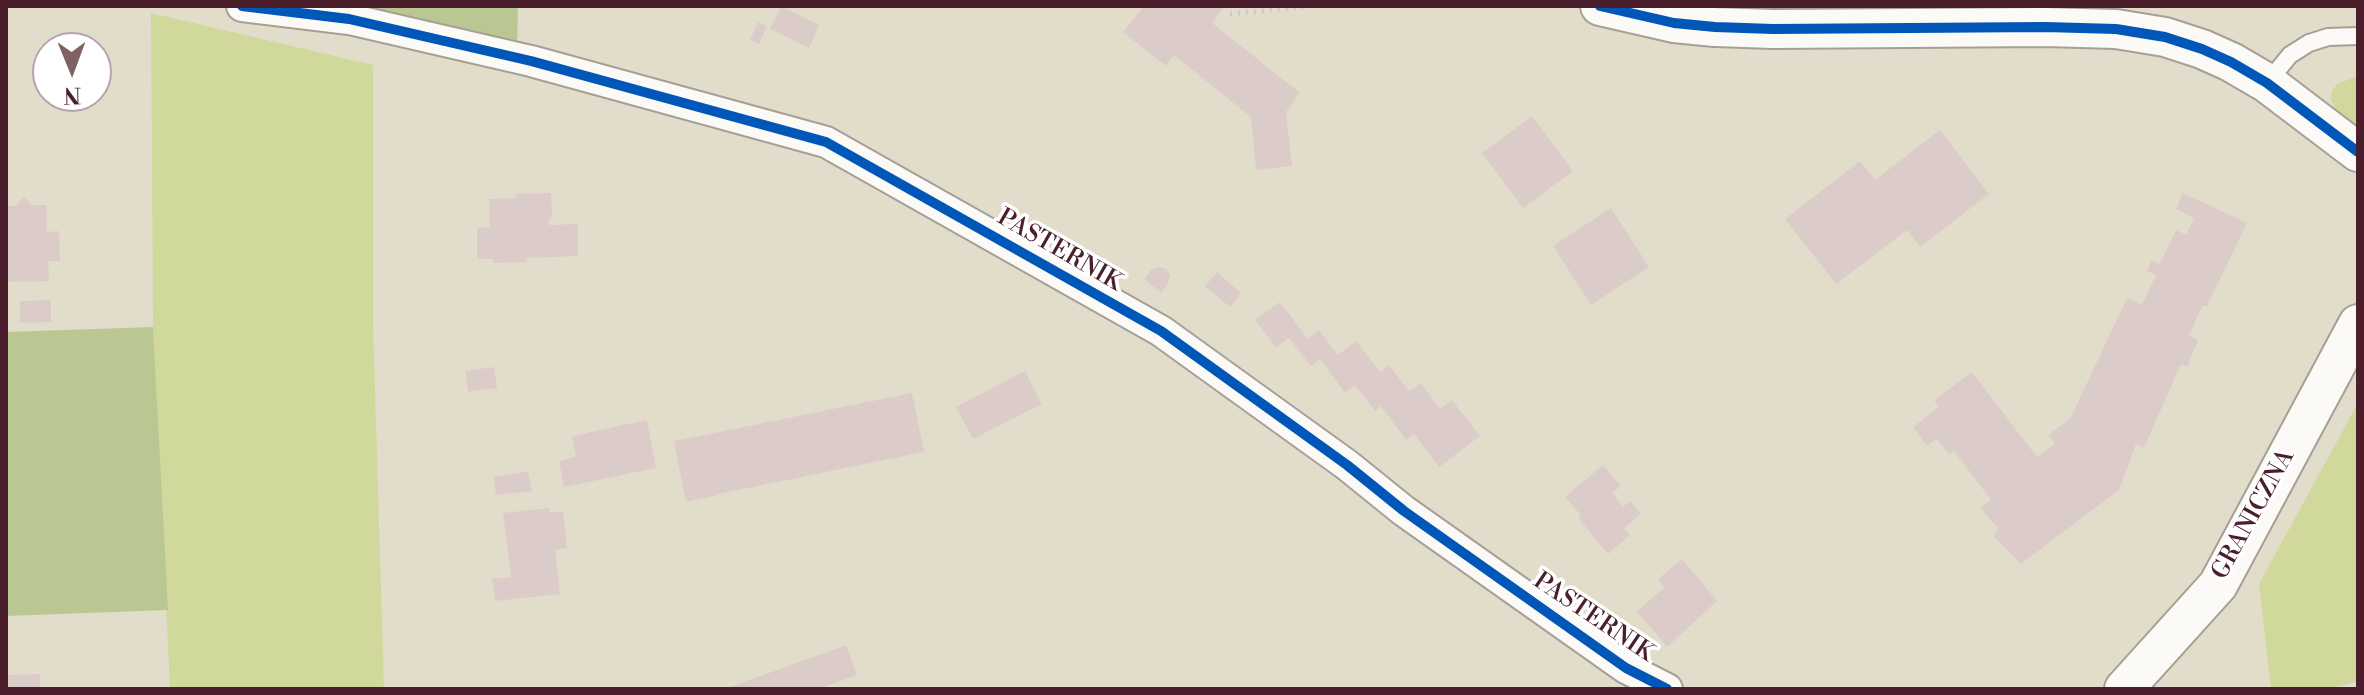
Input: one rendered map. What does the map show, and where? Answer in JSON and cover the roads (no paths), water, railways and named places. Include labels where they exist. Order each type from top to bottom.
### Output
[{"type":"street","name":"PASTERNIK","points":[[242,6],[349,19],[531,61],[826,142],[1161,331],[1347,465],[1404,511],[1601,651],[1667,689]]},
{"type":"street","points":[[1600,6],[1640,11],[1674,23],[1715,27],[2116,29],[2165,37],[2231,62],[2267,83],[2358,152]]},
{"type":"street","name":"GRANICZNA","points":[[2124,689],[2218,585],[2358,324]]},
{"type":"lane","points":[[2267,83],[2290,55],[2309,43],[2328,37],[2358,36]]}]
